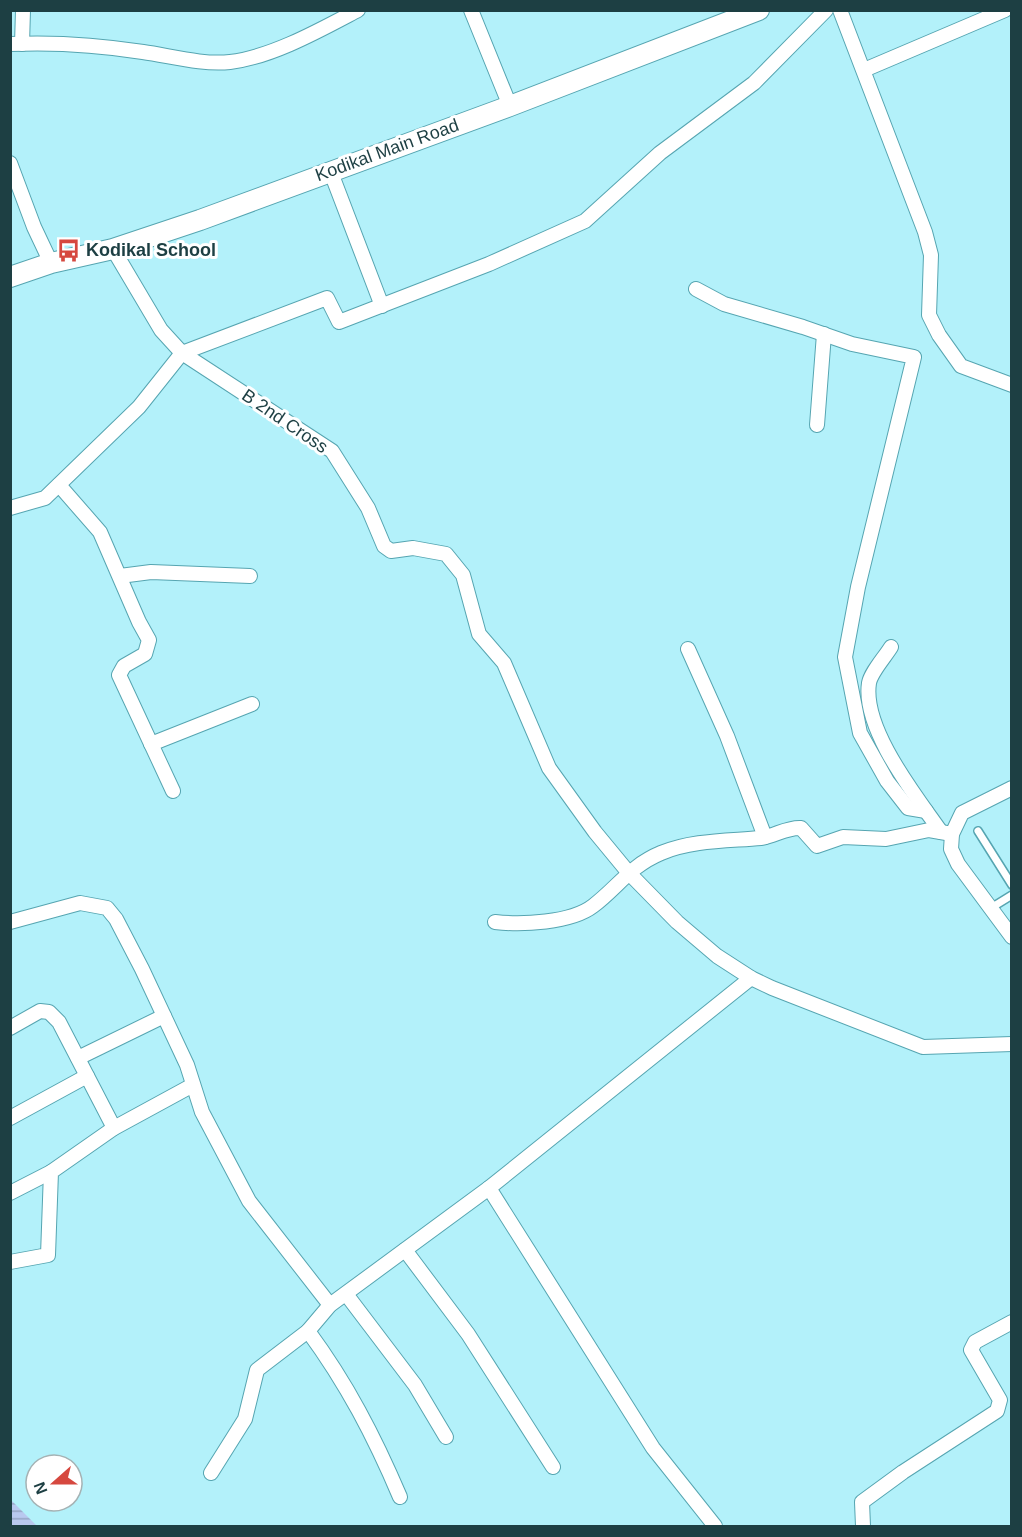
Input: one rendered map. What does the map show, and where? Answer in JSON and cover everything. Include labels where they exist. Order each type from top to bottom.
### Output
[{"type":"street","points":[[23,10],[16,44],[102,46],[182,58],[230,62],[312,34],[358,10]]},
{"type":"street","points":[[471,10],[510,106]]},
{"type":"street","name":"Kodikal Main Road","points":[[10,277],[51,263],[113,249],[200,220],[330,170],[510,106],[759,10]]},
{"type":"street","points":[[10,508],[45,498],[139,407],[182,352],[327,298],[339,322],[489,264],[585,221],[660,153],[754,83],[826,10]]},
{"type":"street","points":[[840,10],[931,255],[929,315],[939,335],[961,366],[1011,385]]},
{"type":"street","points":[[864,70],[1005,10]]},
{"type":"street","points":[[10,163],[34,227],[51,263]]},
{"type":"street","points":[[330,170],[382,306]]},
{"type":"street","name":"B 2nd Cross","points":[[113,249],[161,330],[182,352],[332,451],[368,508],[384,546],[391,551],[413,548],[446,554],[463,575],[479,634],[504,663],[549,768],[589,825],[628,872]]},
{"type":"street","points":[[696,289],[724,304],[852,344],[914,357],[858,587],[845,657],[860,733],[887,781],[908,808],[927,811]]},
{"type":"street","points":[[817,425],[824,334]]},
{"type":"street","points":[[59,485],[100,532],[149,640],[145,654],[124,666],[119,675],[173,791]]},
{"type":"street","points":[[120,576],[151,572],[250,576]]},
{"type":"street","points":[[891,647],[869,682],[871,708],[879,734],[896,767],[927,811],[946,833],[958,864],[1011,937]]},
{"type":"street","points":[[688,649],[731,745],[765,837]]},
{"type":"street","points":[[151,744],[252,704]]},
{"type":"street","points":[[946,833],[962,813],[1011,788]]},
{"type":"street","points":[[495,922],[525,925],[556,919],[592,908],[628,872],[661,853],[682,847],[765,837],[793,828],[801,828],[817,846],[843,837],[886,839],[929,830],[946,833]]},
{"type":"street","points":[[628,872],[709,949],[751,978],[923,1047],[1011,1045]]},
{"type":"street","points":[[10,922],[80,903],[107,908],[126,938],[164,1016],[207,1123],[249,1201],[330,1305]]},
{"type":"street","points":[[211,1473],[245,1419],[257,1370],[308,1331],[330,1305],[489,1188],[751,978]]},
{"type":"street","points":[[10,1028],[40,1011],[49,1012],[58,1022],[114,1128]]},
{"type":"street","points":[[78,1058],[164,1016]]},
{"type":"street","points":[[10,1118],[87,1076]]},
{"type":"street","points":[[10,1193],[51,1172],[114,1128],[193,1085]]},
{"type":"street","points":[[10,1262],[48,1255],[51,1172]]},
{"type":"street","points":[[489,1188],[653,1448],[715,1527]]},
{"type":"street","points":[[405,1250],[468,1334],[553,1467]]},
{"type":"street","points":[[346,1294],[415,1385],[446,1437]]},
{"type":"street","points":[[863,1527],[862,1502],[903,1472],[997,1411],[1000,1400],[971,1350],[975,1342],[1011,1322]]},
{"type":"street","points":[[308,1331],[346,1386],[374,1435],[400,1497]]},
{"type":"lane","points":[[978,831],[1011,885]]},
{"type":"lane","points":[[991,908],[1011,895]]},
{"type":"water","points":[[11,1500],[37,1526],[11,1526]]},
{"type":"place","name":"Kodikal School","points":[[68,250]]}]
